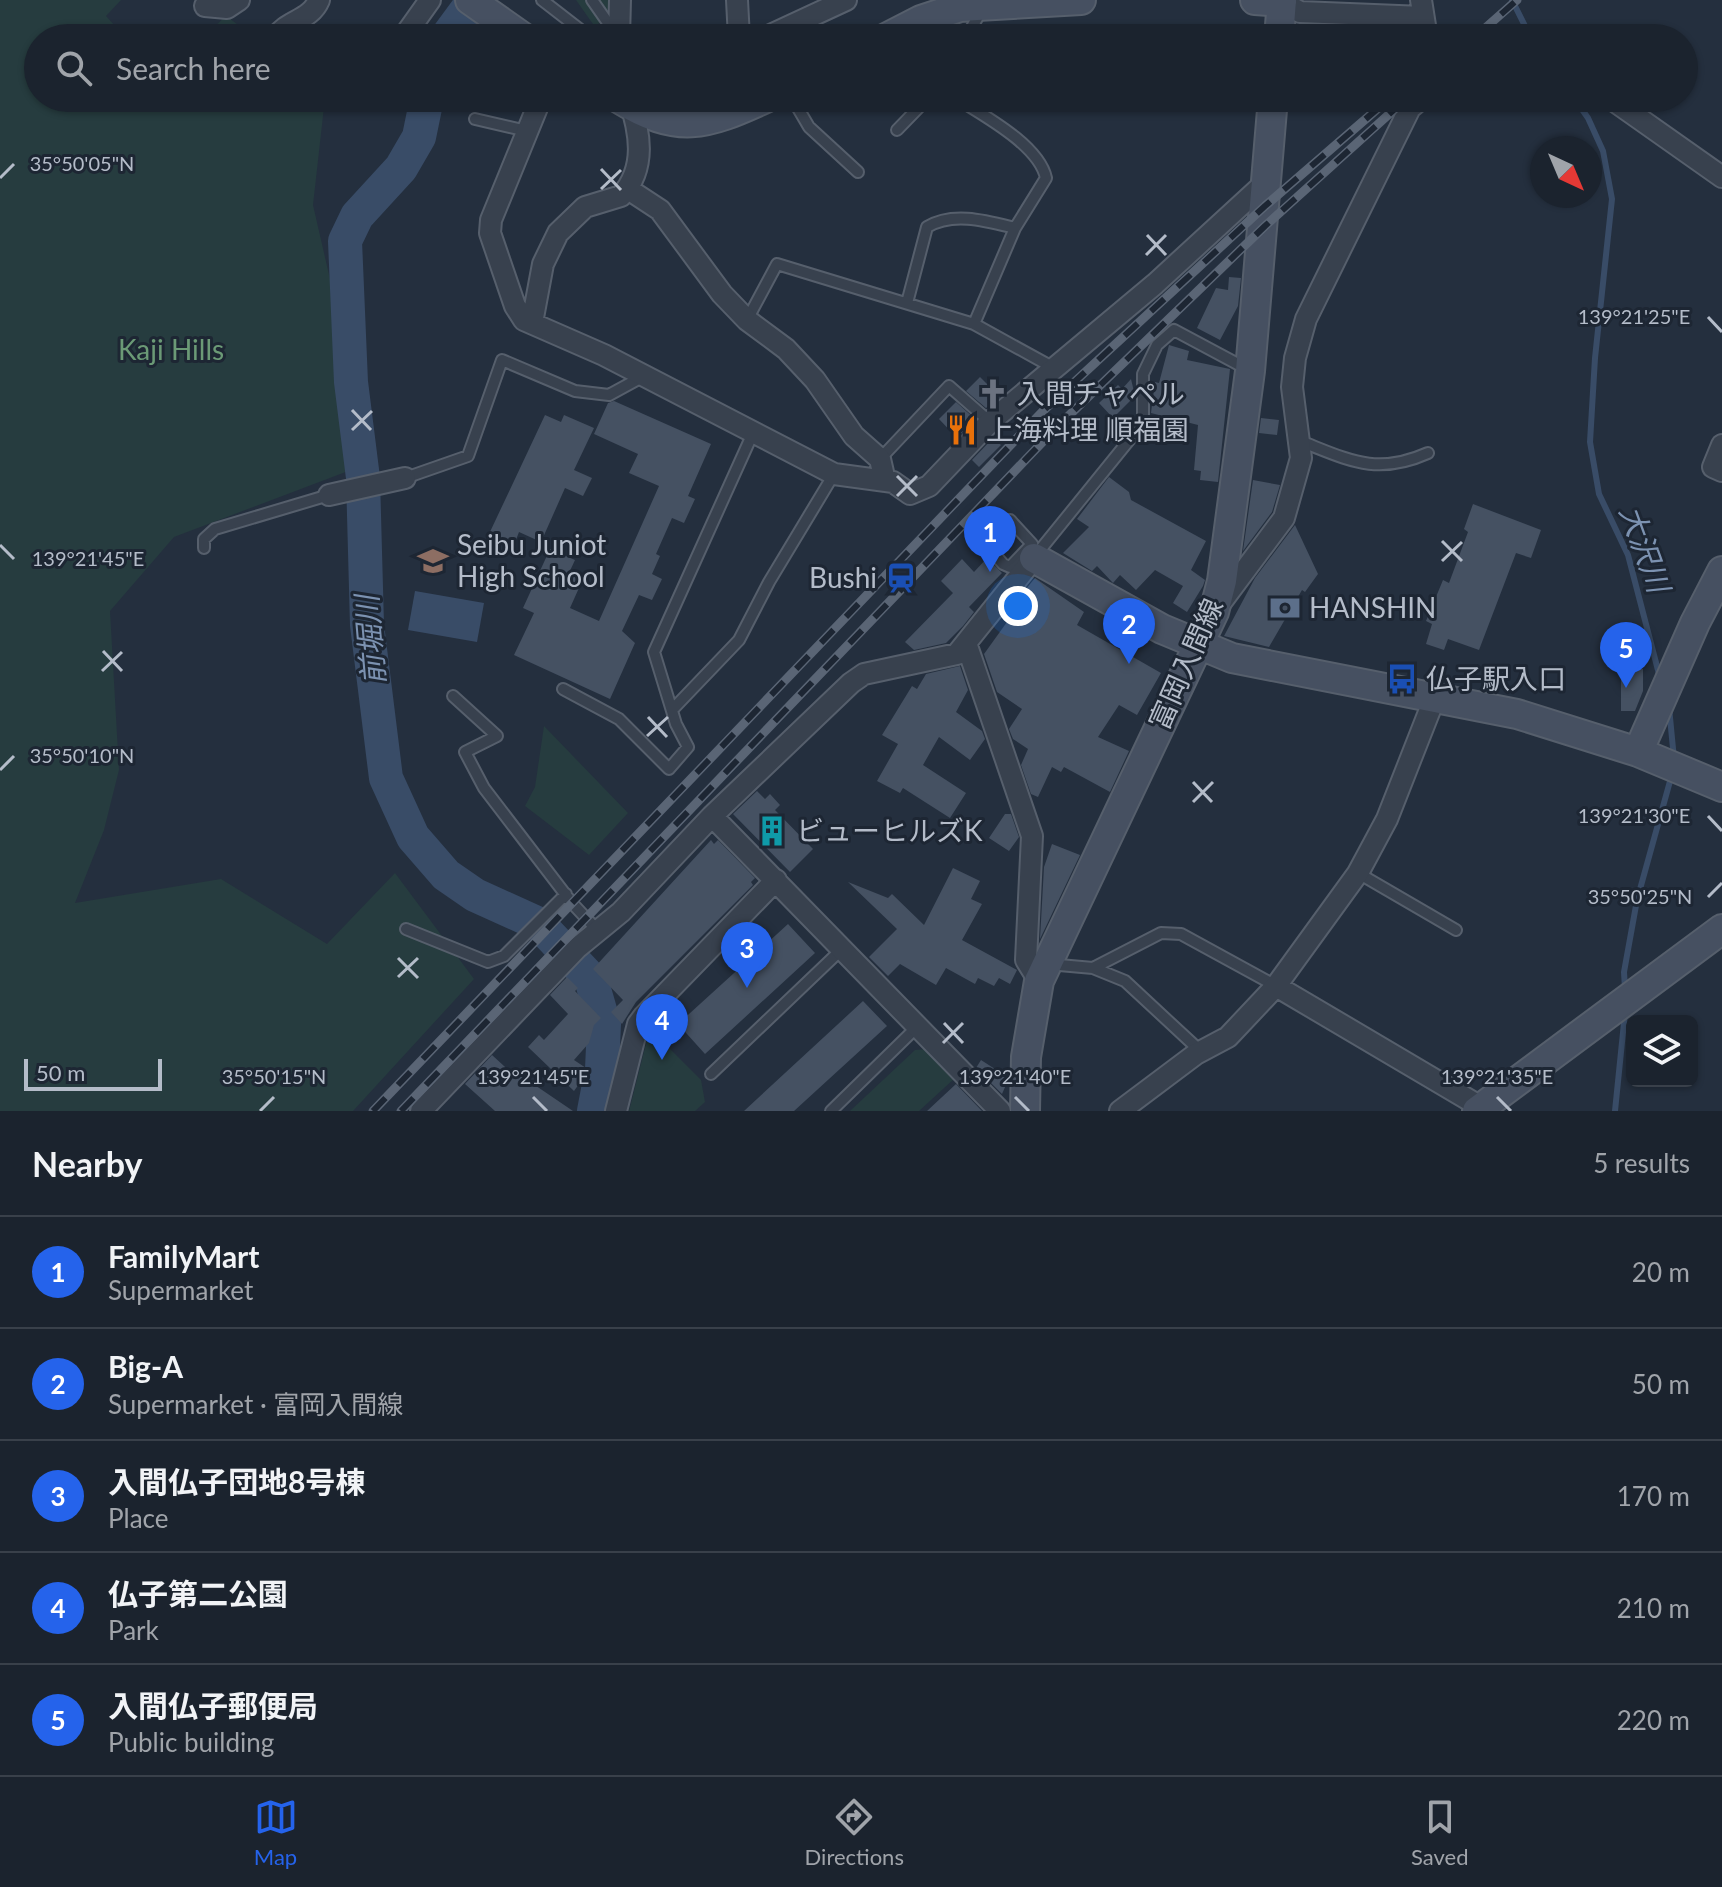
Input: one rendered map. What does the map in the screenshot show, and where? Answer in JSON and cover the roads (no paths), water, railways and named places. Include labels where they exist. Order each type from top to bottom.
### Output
[{"type":"street","points":[[205,6],[227,8],[239,0]]},
{"type":"street","points":[[290,24],[311,14],[319,0]]},
{"type":"street","points":[[413,24],[430,0]]},
{"type":"street","points":[[470,0],[503,24]]},
{"type":"street","points":[[619,24],[620,0]]},
{"type":"street","points":[[737,0],[738,24]]},
{"type":"street","points":[[919,24],[960,7],[1081,0]]},
{"type":"street","points":[[1273,1],[1300,12],[1422,8]]},
{"type":"street","points":[[1273,1],[1277,24]]},
{"type":"street","points":[[792,24],[834,3]]},
{"type":"street","points":[[535,112],[491,220],[490,233],[515,306],[524,320],[604,355],[834,474],[893,482],[910,494],[918,493],[990,422],[1155,284],[1266,182]]},
{"type":"street","points":[[532,323],[543,264],[558,233],[585,207],[612,201],[628,189],[638,171],[639,155],[629,112]]},
{"type":"street","points":[[650,112],[667,120],[690,124],[723,112]]},
{"type":"street","name":"富岡入間線","points":[[1025,1111],[1026,1057],[1042,973],[1214,612],[1222,581],[1250,371],[1272,112]]},
{"type":"street","points":[[1214,612],[1284,518],[1301,458],[1292,387],[1295,358],[1306,319],[1408,112]]},
{"type":"street","points":[[1630,112],[1722,177]]},
{"type":"street","points":[[628,189],[660,210],[722,294],[747,320],[803,366],[854,436],[880,459],[885,481]]},
{"type":"street","points":[[1722,445],[1713,467],[1722,471]]},
{"type":"street","points":[[329,495],[405,478]]},
{"type":"street","points":[[421,1111],[571,954],[621,912],[712,816],[851,683],[864,674],[957,654],[1030,555],[1197,646],[1271,668],[1517,714],[1713,778]]},
{"type":"street","points":[[1649,755],[1720,584]]},
{"type":"street","points":[[966,643],[1032,836],[1026,960],[1042,973]]},
{"type":"street","points":[[1120,1111],[1196,1054],[1228,1037],[1276,986],[1358,873],[1387,819],[1435,697]]},
{"type":"street","points":[[712,816],[1000,1111]]},
{"type":"street","points":[[616,1111],[638,1024],[776,880]]},
{"type":"street","points":[[1276,986],[1481,1110],[1722,929]]},
{"type":"lane","points":[[542,0],[573,24]]},
{"type":"lane","points":[[592,0],[609,24]]},
{"type":"lane","points":[[977,24],[993,4]]},
{"type":"lane","points":[[800,112],[809,127],[858,172]]},
{"type":"lane","points":[[897,130],[914,112]]},
{"type":"lane","points":[[974,324],[1015,228],[1046,178],[1044,169],[1014,136],[977,112]]},
{"type":"lane","points":[[475,119],[527,131]]},
{"type":"lane","points":[[907,303],[927,227],[940,219],[983,219],[1015,228]]},
{"type":"lane","points":[[747,320],[777,264],[974,324],[1054,368]]},
{"type":"lane","points":[[1030,555],[1031,541],[1010,520],[1005,521],[985,543],[1007,566],[1030,555],[1143,423],[1143,374],[1157,345],[1174,330],[1250,371]]},
{"type":"lane","points":[[405,478],[468,456],[502,360],[575,391],[609,395],[642,377]]},
{"type":"lane","points":[[880,459],[949,386],[990,422]]},
{"type":"lane","points":[[563,689],[619,719],[669,769],[688,747],[676,724],[654,652],[753,433]]},
{"type":"lane","points":[[1300,441],[1365,466],[1414,459],[1428,453]]},
{"type":"lane","points":[[673,709],[739,640],[769,582],[834,474]]},
{"type":"lane","points":[[204,548],[204,539],[215,529],[329,495]]},
{"type":"lane","points":[[453,696],[497,736],[465,752],[484,788],[598,931]]},
{"type":"lane","points":[[1358,873],[1456,930]]},
{"type":"lane","points":[[406,929],[488,962],[504,956],[566,894]]},
{"type":"lane","points":[[1042,973],[1093,968],[1161,933],[1181,934],[1276,986]]},
{"type":"lane","points":[[711,1074],[843,947]]},
{"type":"lane","points":[[1093,968],[1125,981],[1195,1046],[1196,1054]]},
{"type":"lane","points":[[831,1111],[919,1025]]},
{"type":"water","points":[[415,591],[484,603],[477,642],[408,630]]},
{"type":"waterway","name":"前堀川","points":[[456,24],[474,0]]},
{"type":"waterway","name":"大沢川","points":[[1512,0],[1524,24]]},
{"type":"waterway","name":"前堀川","points":[[424,112],[419,137],[401,168],[357,216],[345,241],[351,382],[363,478],[367,625],[386,778],[413,837],[446,875],[475,895],[539,924],[591,979],[604,1024],[602,1069],[594,1111]]},
{"type":"waterway","name":"大沢川","points":[[1584,112],[1603,151],[1612,199],[1595,358],[1590,442],[1599,494],[1628,555],[1660,678]]},
{"type":"waterway","name":"大沢川","points":[[1669,707],[1674,759]]},
{"type":"waterway","name":"大沢川","points":[[1625,989],[1624,972],[1637,900],[1672,774]]},
{"type":"waterway","name":"大沢川","points":[[1615,1111],[1625,1013]]},
{"type":"railway","points":[[1490,24],[1517,0]]},
{"type":"railway","points":[[373,1111],[1043,411],[1265,206],[1374,112]]},
{"type":"railway","points":[[401,1111],[1056,428],[1265,226],[1391,112]]},
{"type":"place","name":"入間チャペル","points":[[993,394]]},
{"type":"place","name":"上海料理 順福園","points":[[962,430]]},
{"type":"place","name":"Seibu Juniot High School","points":[[433,561]]},
{"type":"place","name":"FamilyMart","points":[[990,572]]},
{"type":"place","name":"Bushi","points":[[901,578]]},
{"type":"place","name":"HANSHIN","points":[[1285,608]]},
{"type":"place","name":"Big-A","points":[[1129,664]]},
{"type":"place","name":"仏子駅入口","points":[[1402,679]]},
{"type":"place","name":"入間仏子郵便局","points":[[1626,688]]},
{"type":"place","name":"ビューヒルズK","points":[[772,831]]},
{"type":"place","name":"入間仏子団地8号棟","points":[[747,988]]},
{"type":"place","name":"仏子第二公園","points":[[662,1060]]},
{"type":"park label","name":"Kaji Hills","points":[[171,350]]}]
